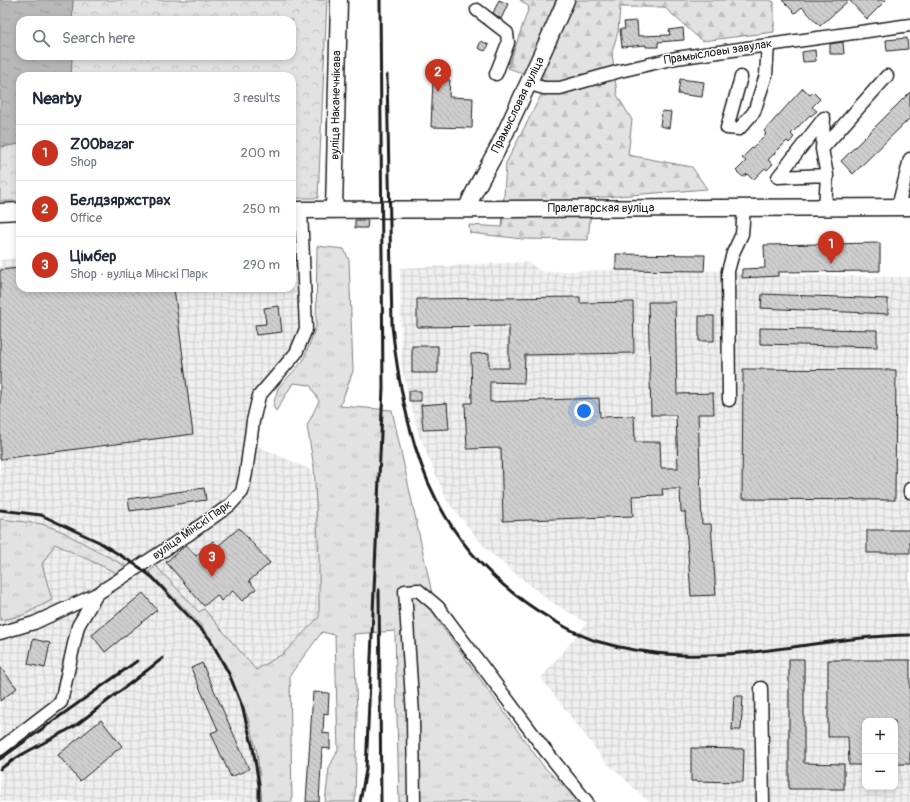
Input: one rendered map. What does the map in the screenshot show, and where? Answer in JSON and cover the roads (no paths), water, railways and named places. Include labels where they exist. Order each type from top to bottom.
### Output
[{"type":"main road","name":"вуліца Наканечнікава","points":[[334,210],[339,0]]},
{"type":"main road","name":"Прамысловая вуліца","points":[[467,208],[473,191],[497,150],[529,84],[566,0]]},
{"type":"main road","name":"Пралетарская вуліца","points":[[297,210],[467,208],[904,208]]},
{"type":"main road","points":[[0,212],[16,211]]},
{"type":"street","points":[[477,10],[507,33],[508,43],[496,74]]},
{"type":"street","name":"Прамысловы завулак","points":[[529,84],[544,88],[560,88],[620,71],[676,58],[910,24]]},
{"type":"street","points":[[741,77],[727,128],[739,129],[754,112],[766,75],[768,44]]},
{"type":"street","points":[[822,149],[887,76]]},
{"type":"street","points":[[825,208],[827,175],[822,149],[824,118],[778,177],[827,175]]},
{"type":"street","points":[[904,208],[910,158]]},
{"type":"street","points":[[728,400],[728,271],[733,253],[742,234],[744,208]]},
{"type":"street","name":"вуліца Мінскі Парк","points":[[0,633],[34,623],[97,594],[186,536],[230,505],[242,492],[253,421],[260,396],[296,353],[306,329],[304,268],[297,210]]},
{"type":"street","points":[[296,269],[304,268]]},
{"type":"street","points":[[414,802],[414,715],[405,591],[418,590],[438,607],[545,750],[588,802]]},
{"type":"street","points":[[0,749],[61,702],[78,626],[97,594]]},
{"type":"street","points":[[761,688],[762,802]]},
{"type":"water","points":[[0,0],[73,0],[72,16],[16,16],[16,60],[72,60],[71,72],[16,72],[16,145],[0,147]]},
{"type":"railway","points":[[360,802],[366,770],[383,388],[380,0]]},
{"type":"railway","points":[[387,75],[392,326],[406,414],[419,458],[436,499],[458,536],[485,568],[533,608],[567,628],[584,637],[596,641],[638,651],[660,654],[710,655],[767,650],[881,636],[910,635]]},
{"type":"railway","points":[[0,510],[41,515],[99,542],[139,567],[153,578],[210,639],[229,674],[242,706],[253,748],[259,785],[259,802]]},
{"type":"railway","points":[[379,590],[381,802]]},
{"type":"railway","points":[[0,769],[21,755],[75,726],[163,658]]},
{"type":"railway","points":[[0,759],[137,661]]},
{"type":"place","name":"Белдзяржстрах","points":[[438,92]]},
{"type":"place","name":"ZOObazar","points":[[831,264]]},
{"type":"place","name":"Цімбер","points":[[212,577]]}]
